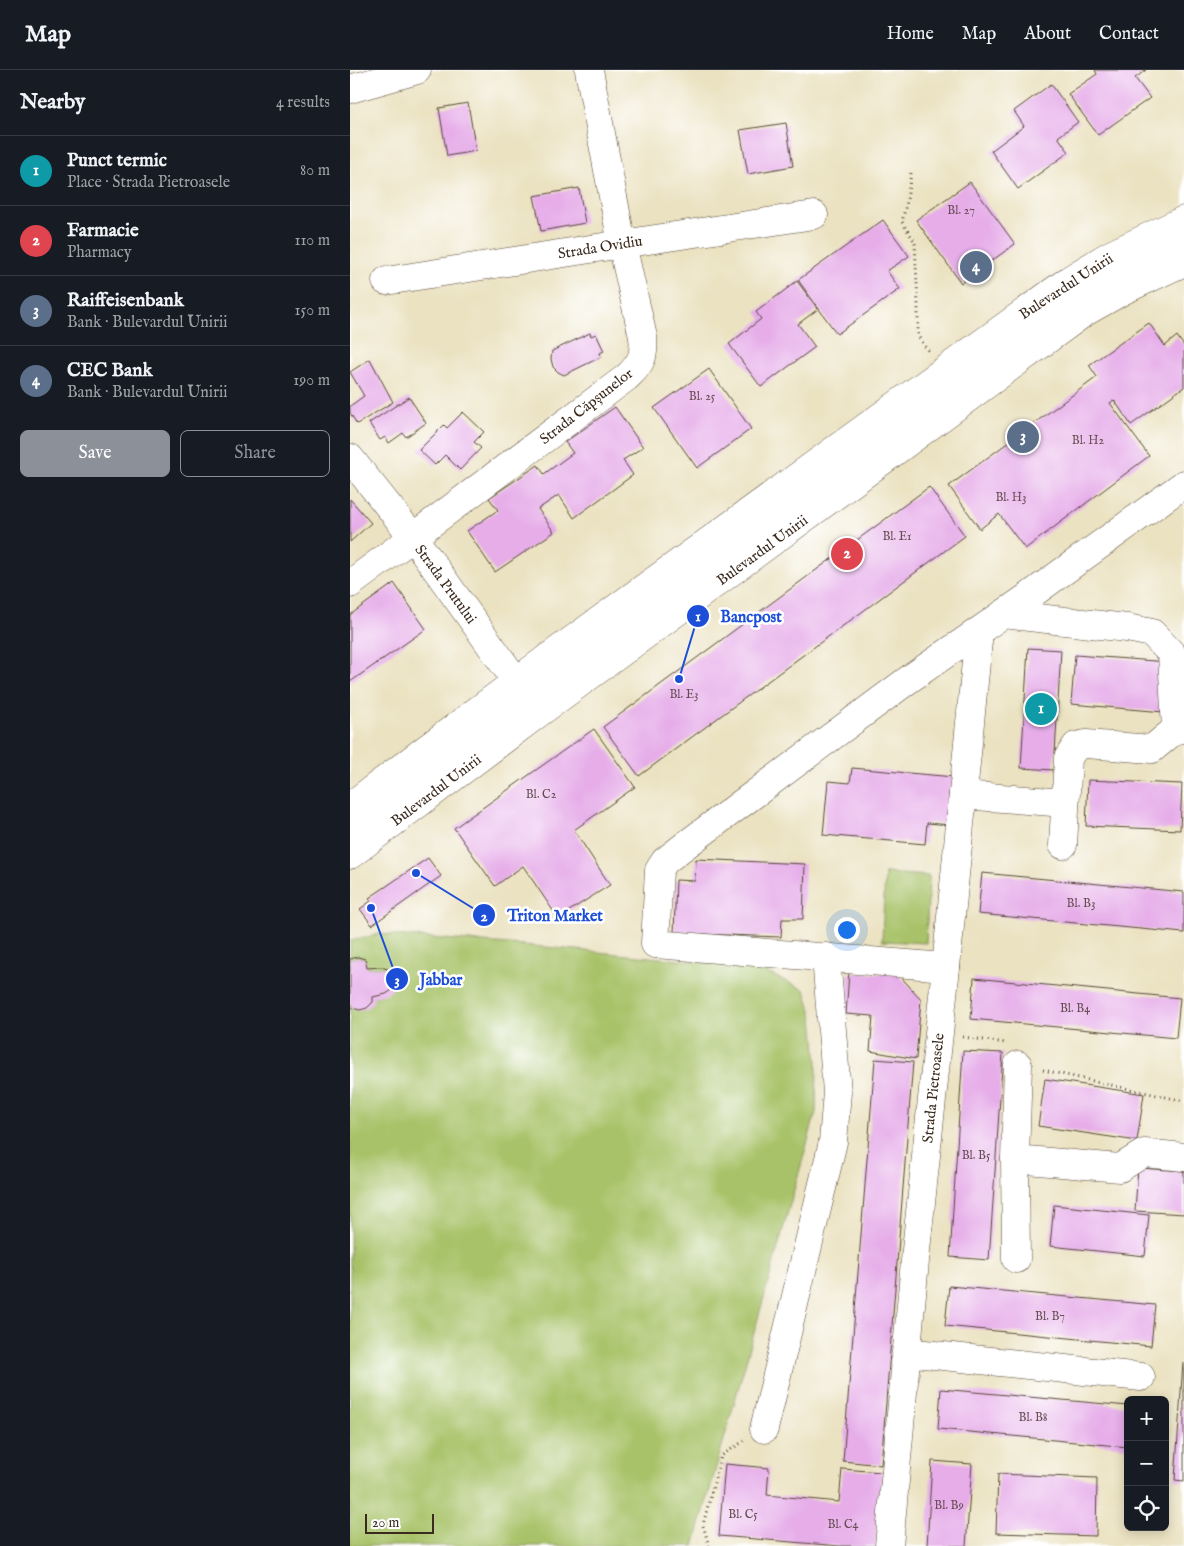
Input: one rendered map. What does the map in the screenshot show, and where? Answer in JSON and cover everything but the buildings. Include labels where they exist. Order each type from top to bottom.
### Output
[{"type":"street","points":[[350,89],[417,70]]},
{"type":"street","name":"Strada Căpșunelor","points":[[350,584],[626,377],[641,361],[644,350],[644,337],[622,244],[589,70]]},
{"type":"street","name":"Strada Ovidiu","points":[[386,281],[814,215]]},
{"type":"street","name":"Bulevardul Unirii","points":[[350,854],[528,697],[942,372],[1068,280],[1108,256],[1184,220]]},
{"type":"street","points":[[350,830],[528,697],[1076,296],[1116,272],[1184,241]]},
{"type":"street","name":"Bulevardul Unirii","points":[[350,806],[528,697],[1085,312],[1124,290],[1184,262]]},
{"type":"street","name":"Strada Prutului","points":[[351,462],[413,537],[528,697]]},
{"type":"street","points":[[946,967],[655,944],[658,870],[665,861],[683,847],[908,680],[1184,484]]},
{"type":"street","points":[[1003,614],[1127,628],[1152,633],[1172,654],[1180,729],[1152,748],[1086,744],[1076,746],[1068,758],[1063,845]]},
{"type":"street","name":"Strada Pietroasele","points":[[889,1546],[906,1352],[979,630]]},
{"type":"street","points":[[963,794],[1065,803]]},
{"type":"street","points":[[764,1429],[833,1142],[837,1092],[826,958]]},
{"type":"street","points":[[1016,1259],[1015,1159],[1018,1065]]},
{"type":"street","points":[[1015,1159],[1120,1168],[1144,1153],[1184,1157]]},
{"type":"street","points":[[906,1352],[1141,1377]]},
{"type":"path","points":[[910,173],[902,222],[915,242],[918,336],[942,372]]},
{"type":"path","points":[[939,1034],[1007,1043],[1018,1065],[1184,1101]]},
{"type":"path","points":[[709,1546],[703,1525],[721,1456],[764,1429]]},
{"type":"green space","points":[[885,873],[929,876],[926,943],[882,941]]},
{"type":"green space","points":[[379,934],[535,946],[754,967],[805,990],[813,1017],[817,1062],[816,1112],[694,1546],[350,1546],[350,1003],[352,1008],[366,1008],[373,997],[389,991],[394,985],[392,975],[388,969],[380,967],[367,968],[365,959],[358,957],[350,959],[350,941]]},
{"type":"place","name":"CEC Bank","points":[[976,267]]},
{"type":"place","name":"Raiffeisenbank","points":[[1023,437]]},
{"type":"place","name":"Farmacie","points":[[847,554]]},
{"type":"place","name":"Bancpost","points":[[679,679]]},
{"type":"place","name":"Punct termic","points":[[1041,709]]},
{"type":"place","name":"Triton Market","points":[[416,873]]},
{"type":"place","name":"Jabbar","points":[[371,908]]}]
